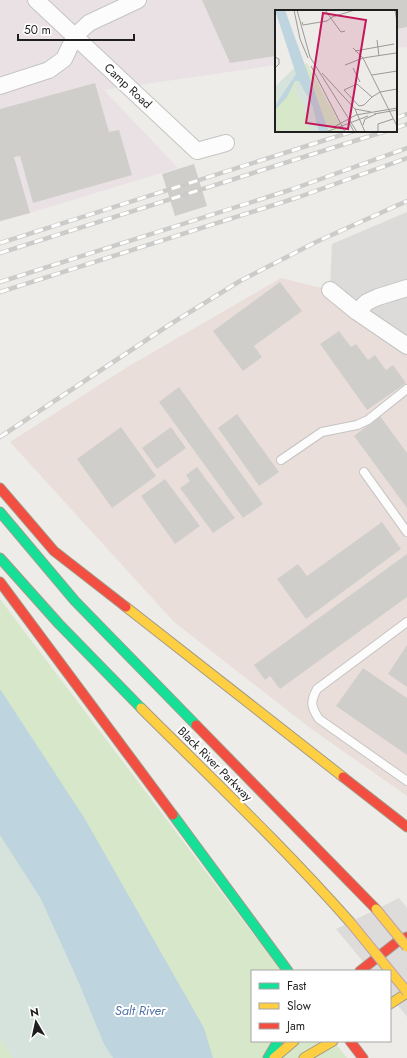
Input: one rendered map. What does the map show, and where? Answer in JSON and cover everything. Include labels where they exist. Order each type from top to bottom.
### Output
[{"type":"main road","points":[[0,488],[54,551],[407,827]]},
{"type":"main road","name":"Black River Parkway","points":[[0,512],[75,601],[376,909],[407,947]]},
{"type":"main road","name":"Black River Parkway","points":[[0,558],[74,640],[295,862],[350,922],[389,970]]},
{"type":"main road","points":[[0,582],[287,970]]},
{"type":"main road","points":[[361,970],[397,942],[407,937]]},
{"type":"main road","name":"Black River Parkway","points":[[391,973],[407,993]]},
{"type":"main road","points":[[391,1003],[407,993]]},
{"type":"main road","points":[[268,1058],[277,1042]]},
{"type":"main road","points":[[274,1058],[293,1042]]},
{"type":"main road","points":[[304,1058],[331,1042]]},
{"type":"main road","points":[[351,1042],[363,1058]]},
{"type":"street","name":"Camp Road","points":[[36,0],[198,151],[226,143]]},
{"type":"street","points":[[0,86],[49,70],[64,59],[75,36],[89,23],[138,0]]},
{"type":"street","points":[[357,312],[367,302],[407,288]]},
{"type":"street","points":[[330,290],[357,312],[407,346]]},
{"type":"lane","points":[[281,460],[322,432],[357,425],[368,420],[407,389]]},
{"type":"lane","points":[[364,472],[407,532]]},
{"type":"lane","points":[[407,622],[317,689],[312,698],[312,709],[319,719],[407,781]]},
{"type":"shaded area","points":[[0,0],[407,0],[407,47],[397,48],[397,10],[275,10],[275,65],[104,90],[178,168],[0,222]]},
{"type":"shaded area","points":[[407,212],[407,346],[330,290],[332,244]]},
{"type":"shaded area","points":[[281,278],[330,290],[407,346],[407,796],[310,728],[174,622],[10,442],[129,366]]},
{"type":"shaded area","points":[[0,835],[41,899],[79,983],[104,1044],[113,1058],[13,1058],[0,1039]]},
{"type":"green space","points":[[0,599],[280,970],[251,970],[251,1042],[335,1042],[347,1058],[0,1058]]},
{"type":"water","name":"Salt River","points":[[0,689],[85,819],[204,1028],[213,1058],[113,1058],[104,1044],[79,983],[41,899],[0,835]]},
{"type":"pier","points":[[399,898],[407,908],[407,1017],[391,996],[391,970],[370,970],[336,929]]},
{"type":"building","points":[[202,0],[407,0],[407,27],[397,29],[397,10],[275,10],[275,56],[230,63]]},
{"type":"building","points":[[95,83],[109,132],[119,130],[132,175],[33,203],[20,156],[14,157],[30,213],[0,221],[0,109]]},
{"type":"building","points":[[194,164],[207,206],[175,216],[162,174]]},
{"type":"building","points":[[280,282],[302,311],[254,346],[262,357],[243,371],[213,331]]},
{"type":"building","points":[[339,331],[351,347],[356,344],[368,360],[375,355],[386,370],[393,365],[406,383],[367,410],[320,344]]},
{"type":"building","points":[[179,387],[263,504],[243,518],[159,402]]},
{"type":"building","points":[[237,414],[279,472],[259,486],[218,428]]},
{"type":"building","points":[[380,416],[407,453],[407,508],[354,436]]},
{"type":"building","points":[[121,427],[156,476],[112,508],[77,459]]},
{"type":"building","points":[[171,427],[186,448],[157,469],[142,448]]},
{"type":"building","points":[[197,467],[235,518],[213,533],[180,488],[190,481],[186,475]]},
{"type":"building","points":[[165,479],[200,526],[175,544],[141,496]]},
{"type":"building","points":[[382,522],[401,549],[306,619],[277,579],[298,564],[307,576]]},
{"type":"building","points":[[407,554],[407,597],[280,689],[270,676],[265,680],[254,665]]},
{"type":"building","points":[[407,645],[407,687],[388,674]]},
{"type":"building","points":[[363,668],[407,698],[407,755],[336,706]]},
{"type":"railway","points":[[397,118],[407,114]]},
{"type":"railway","points":[[397,128],[407,124]]},
{"type":"railway","points":[[0,243],[351,132]]},
{"type":"railway","points":[[0,253],[383,132]]},
{"type":"railway","points":[[0,282],[293,189],[407,148]]},
{"type":"railway","points":[[0,292],[299,197],[407,158]]},
{"type":"railway","points":[[0,437],[169,325],[240,281],[316,242],[407,201]]},
{"type":"traffic: fast","points":[[0,512],[75,601],[196,725]]},
{"type":"traffic: fast","points":[[0,558],[59,624],[141,708]]},
{"type":"traffic: fast","points":[[173,815],[287,970]]},
{"type":"traffic: fast","points":[[268,1058],[277,1042]]},
{"type":"traffic: slow","points":[[126,607],[343,777]]},
{"type":"traffic: slow","points":[[141,708],[273,840],[350,922]]},
{"type":"traffic: slow","points":[[376,909],[407,947]]},
{"type":"traffic: slow","points":[[350,922],[389,970]]},
{"type":"traffic: slow","points":[[391,972],[407,992]]},
{"type":"traffic: slow","points":[[391,1003],[407,993]]},
{"type":"traffic: slow","points":[[274,1058],[293,1042]]},
{"type":"traffic: slow","points":[[304,1058],[331,1042]]},
{"type":"traffic: jam","points":[[0,488],[54,551],[126,607]]},
{"type":"traffic: jam","points":[[0,582],[173,815]]},
{"type":"traffic: jam","points":[[196,725],[376,909]]},
{"type":"traffic: jam","points":[[343,777],[407,827]]},
{"type":"traffic: jam","points":[[361,970],[397,942],[407,937]]},
{"type":"traffic: jam","points":[[351,1042],[363,1058]]}]
